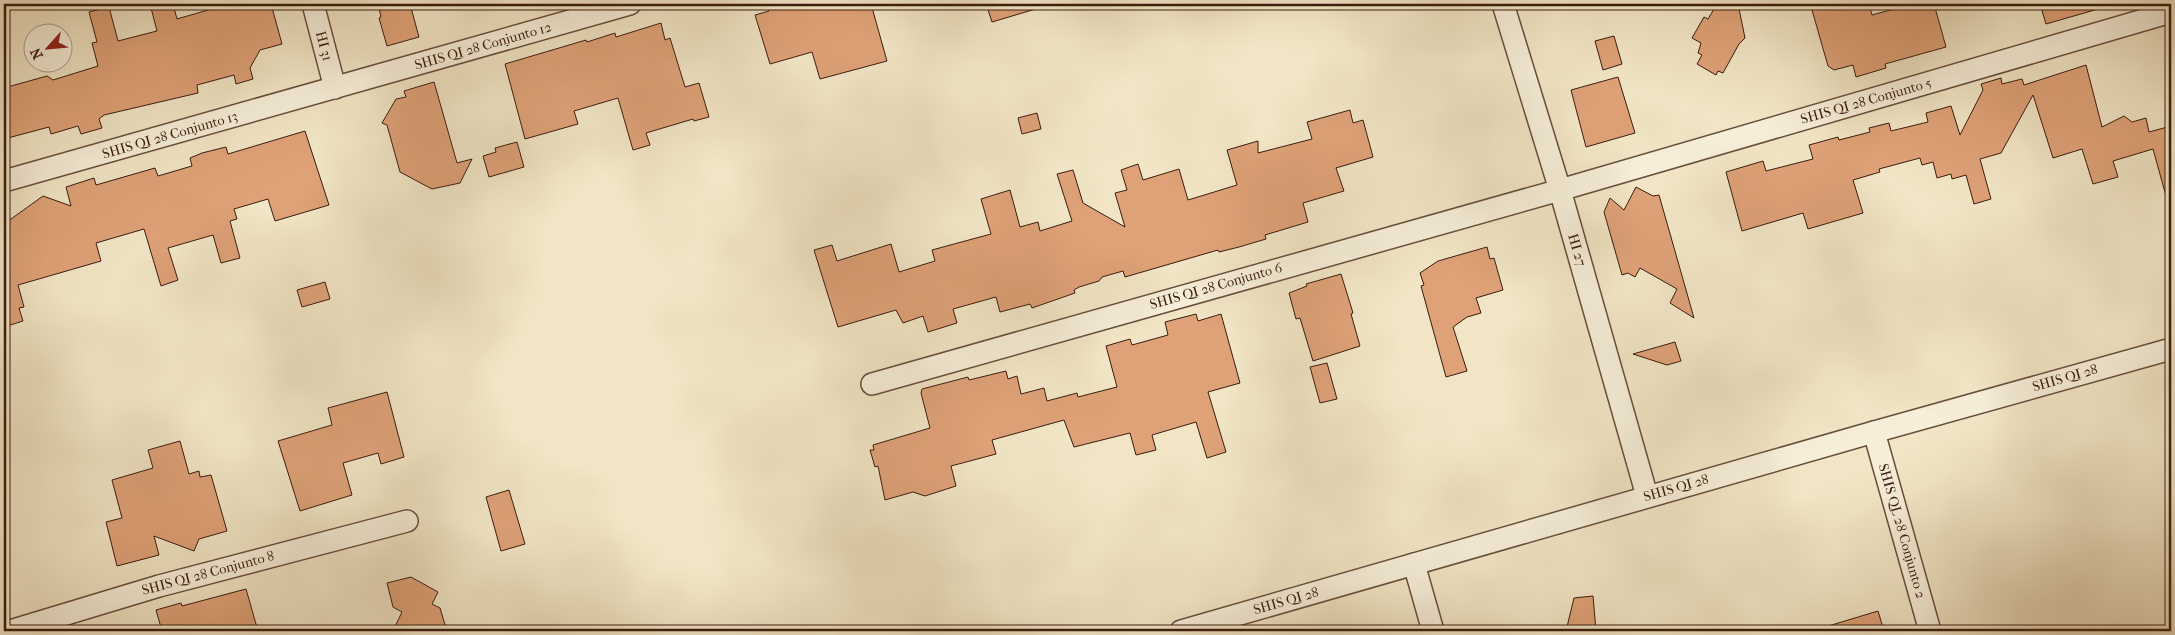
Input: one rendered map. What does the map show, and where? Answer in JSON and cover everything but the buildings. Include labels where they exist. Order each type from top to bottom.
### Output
[{"type":"street","name":"HI 31","points":[[313,4],[335,88]]},
{"type":"street","name":"SHIS QI 28 Conjunto 12","points":[[335,88],[630,4]]},
{"type":"street","name":"HI 27","points":[[1503,4],[1560,190],[1647,496]]},
{"type":"street","name":"SHIS QI 28 Conjunto 5","points":[[1560,190],[2171,12]]},
{"type":"street","name":"SHIS QI 28 Conjunto 13","points":[[4,181],[335,88]]},
{"type":"street","name":"SHIS QI 28 Conjunto 6","points":[[872,384],[1560,190]]},
{"type":"street","name":"SHIS QI 28","points":[[1181,631],[1647,496],[2171,349]]},
{"type":"street","name":"SHIS QL 28 Conjunto 2","points":[[1874,432],[1930,631]]},
{"type":"street","name":"SHIS QI 28 Conjunto 8","points":[[10,631],[159,586],[408,521]]},
{"type":"street","points":[[1414,564],[1433,631]]}]
